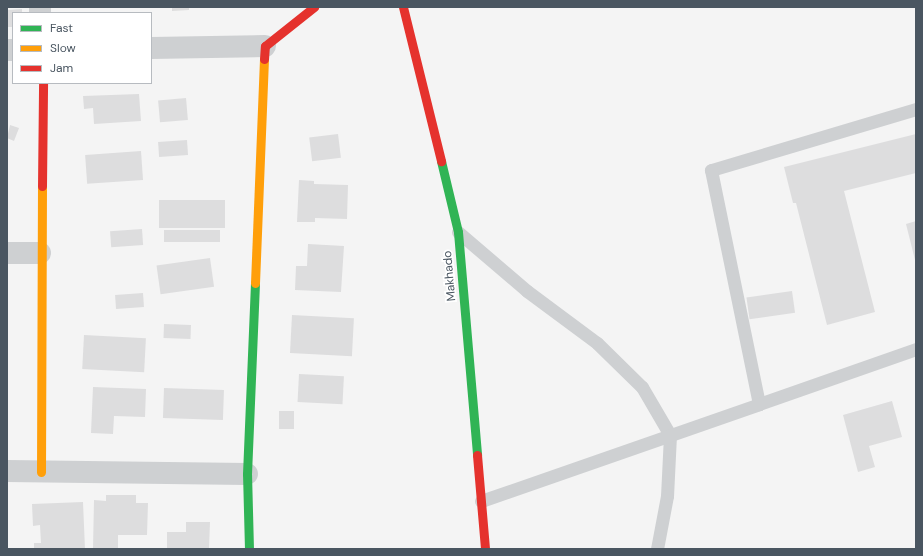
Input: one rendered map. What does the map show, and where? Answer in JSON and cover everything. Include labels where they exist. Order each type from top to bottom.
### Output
[{"type":"street","points":[[152,48],[265,46],[314,7]]},
{"type":"street","name":"Makhado","points":[[403,7],[458,232],[485,549]]},
{"type":"street","points":[[249,549],[247,474],[265,46]]},
{"type":"street","points":[[41,472],[40,253],[42,84]]},
{"type":"street","points":[[7,253],[40,253]]},
{"type":"street","points":[[7,471],[247,474]]},
{"type":"lane","points":[[759,404],[711,170],[916,109]]},
{"type":"lane","points":[[458,232],[527,291],[598,343],[642,387],[670,435],[667,496],[657,549]]},
{"type":"lane","points":[[481,501],[916,349]]},
{"type":"building","points":[[172,7],[189,7],[189,10],[172,11]]},
{"type":"building","points":[[22,9],[22,12],[12,12],[12,27],[7,27],[7,10]]},
{"type":"building","points":[[139,94],[141,121],[94,124],[93,108],[84,109],[83,96]]},
{"type":"building","points":[[186,98],[188,120],[160,122],[158,100]]},
{"type":"building","points":[[10,125],[19,128],[14,141],[7,138]]},
{"type":"building","points":[[338,134],[341,158],[312,161],[309,138]]},
{"type":"building","points":[[916,134],[916,173],[844,191],[875,312],[827,325],[796,203],[793,203],[784,167]]},
{"type":"building","points":[[187,140],[188,155],[159,157],[158,142]]},
{"type":"building","points":[[141,151],[143,180],[87,184],[85,155]]},
{"type":"building","points":[[299,180],[314,181],[314,184],[348,185],[347,219],[315,218],[315,222],[297,222]]},
{"type":"building","points":[[159,200],[225,200],[225,228],[159,228]]},
{"type":"building","points":[[916,221],[916,260],[915,260],[906,224]]},
{"type":"building","points":[[142,229],[143,245],[111,247],[110,231]]},
{"type":"building","points":[[164,230],[220,230],[220,242],[164,242]]},
{"type":"building","points":[[308,244],[344,246],[341,292],[295,290],[296,266],[307,266]]},
{"type":"building","points":[[210,258],[214,287],[161,294],[157,266]]},
{"type":"building","points":[[792,291],[795,313],[750,319],[746,297]]},
{"type":"building","points":[[143,293],[144,307],[116,309],[115,295]]},
{"type":"building","points":[[292,315],[354,318],[352,356],[290,353]]},
{"type":"building","points":[[164,324],[191,325],[190,339],[164,338]]},
{"type":"building","points":[[84,335],[146,338],[144,372],[82,369]]},
{"type":"building","points":[[299,374],[344,376],[342,404],[298,402]]},
{"type":"building","points":[[93,387],[146,389],[145,417],[114,416],[113,434],[91,433]]},
{"type":"building","points":[[164,388],[224,390],[223,420],[163,418]]},
{"type":"building","points":[[892,401],[902,437],[869,446],[875,467],[858,472],[843,415]]},
{"type":"building","points":[[279,411],[294,411],[294,429],[279,429]]},
{"type":"building","points":[[106,495],[136,495],[136,503],[148,503],[147,535],[118,535],[118,549],[93,549],[94,500],[106,501]]},
{"type":"building","points":[[83,502],[85,549],[34,549],[34,543],[41,543],[40,525],[33,526],[32,504]]},
{"type":"building","points":[[186,522],[210,522],[209,549],[167,549],[167,532],[186,532]]},
{"type":"traffic: fast","points":[[441,161],[458,232],[477,455]]},
{"type":"traffic: fast","points":[[249,549],[247,474],[255,283]]},
{"type":"traffic: slow","points":[[255,283],[264,59]]},
{"type":"traffic: slow","points":[[41,472],[42,186]]},
{"type":"traffic: jam","points":[[264,59],[265,46],[314,7]]},
{"type":"traffic: jam","points":[[403,7],[441,161]]},
{"type":"traffic: jam","points":[[42,186],[43,84]]},
{"type":"traffic: jam","points":[[477,455],[485,549]]}]
